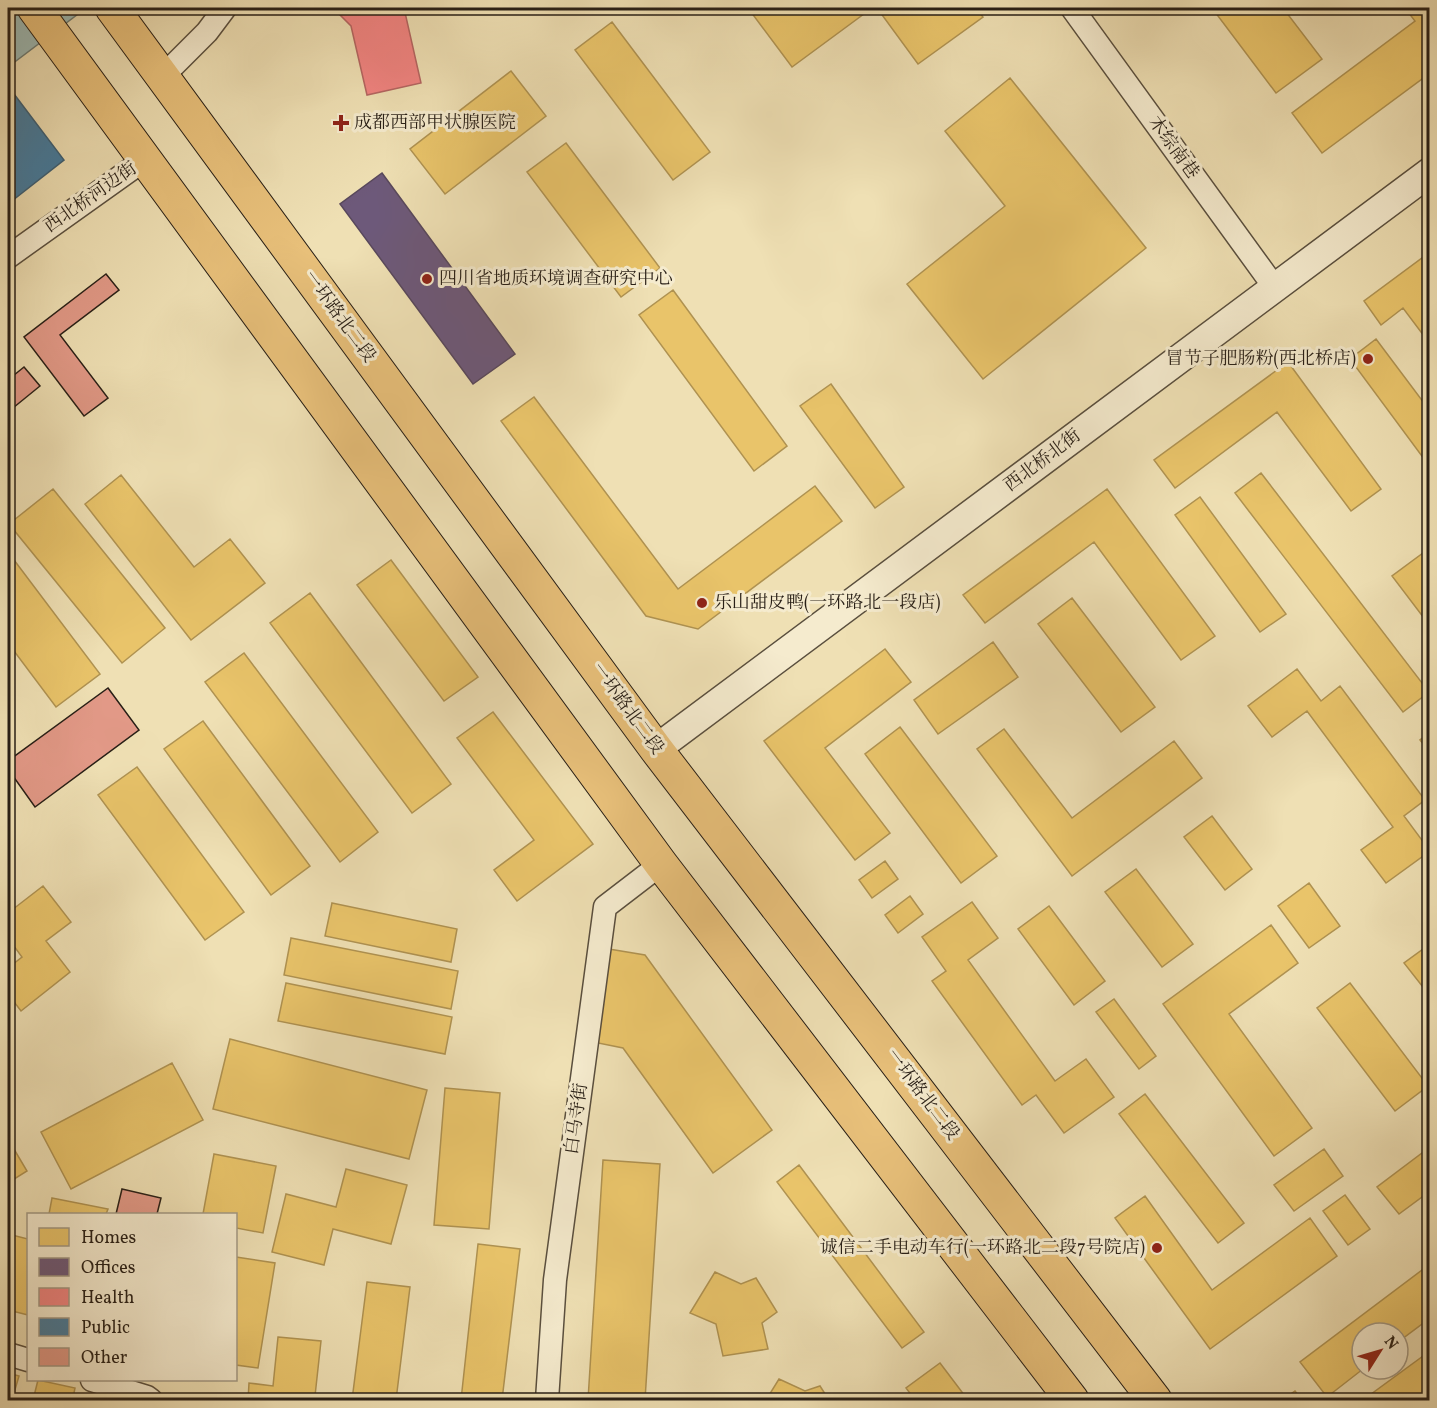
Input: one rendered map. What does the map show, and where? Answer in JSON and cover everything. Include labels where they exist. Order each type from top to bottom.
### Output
[{"type":"main road","points":[[34,8],[661,864],[1072,1401]]},
{"type":"main road","name":"一环路北二段","points":[[112,8],[656,749],[1155,1401]]},
{"type":"street","points":[[155,66],[207,32],[225,8]]},
{"type":"street","name":"木综南巷","points":[[1072,8],[1275,288]]},
{"type":"street","name":"西北桥河边街","points":[[8,256],[144,160]]},
{"type":"street","name":"西北桥北街","points":[[656,749],[1430,172]]},
{"type":"street","name":"白马寺街","points":[[547,1401],[555,1280],[605,907],[661,864]]},
{"type":"street","points":[[8,1354],[27,1360]]},
{"type":"street","points":[[95,1381],[147,1397],[151,1401]]},
{"type":"water","points":[[8,8],[86,8],[8,67]]},
{"type":"building: Homes","points":[[748,8],[872,8],[792,67]]},
{"type":"building: Homes","points":[[877,8],[976,8],[983,17],[918,64]]},
{"type":"building: Homes","points":[[1212,8],[1283,8],[1322,59],[1276,93]]},
{"type":"building: Homes","points":[[1405,8],[1430,8],[1430,73],[1322,153],[1292,113],[1415,21]]},
{"type":"building: Homes","points":[[612,22],[710,152],[673,180],[575,50]]},
{"type":"building: Homes","points":[[511,71],[546,116],[445,194],[410,149]]},
{"type":"building: Homes","points":[[1010,78],[1146,248],[983,379],[907,284],[1005,206],[945,131]]},
{"type":"building: Homes","points":[[566,143],[660,268],[621,297],[527,172]]},
{"type":"building: Homes","points":[[1430,252],[1430,344],[1403,308],[1381,325],[1364,301]]},
{"type":"building: Homes","points":[[673,290],[787,446],[754,471],[639,315]]},
{"type":"building: Homes","points":[[1376,339],[1430,411],[1430,467],[1350,359]]},
{"type":"building: Homes","points":[[1288,362],[1381,489],[1351,511],[1277,412],[1175,488],[1154,460]]},
{"type":"building: Homes","points":[[831,384],[904,487],[875,508],[800,406]]},
{"type":"building: Homes","points":[[534,397],[678,589],[815,486],[842,521],[698,629],[646,616],[501,421]]},
{"type":"building: Homes","points":[[1261,473],[1429,692],[1403,712],[1235,493]]},
{"type":"building: Homes","points":[[121,475],[194,567],[230,539],[265,583],[191,640],[85,504]]},
{"type":"building: Homes","points":[[53,489],[165,628],[122,663],[9,524]]},
{"type":"building: Homes","points":[[1107,489],[1215,636],[1181,660],[1094,542],[985,623],[963,595]]},
{"type":"building: Homes","points":[[1200,497],[1286,614],[1260,632],[1175,515]]},
{"type":"building: Homes","points":[[8,552],[100,674],[56,707],[8,643]]},
{"type":"building: Homes","points":[[1423,553],[1430,561],[1430,626],[1392,576]]},
{"type":"building: Homes","points":[[391,560],[478,677],[444,701],[357,585]]},
{"type":"building: Homes","points":[[310,593],[451,784],[412,813],[270,623]]},
{"type":"building: Homes","points":[[1072,598],[1155,707],[1121,732],[1038,624]]},
{"type":"building: Homes","points":[[993,642],[1018,677],[938,734],[914,700]]},
{"type":"building: Homes","points":[[885,649],[911,682],[825,748],[890,833],[855,860],[764,741]]},
{"type":"building: Homes","points":[[244,653],[378,832],[340,862],[205,682]]},
{"type":"building: Homes","points":[[1297,669],[1321,701],[1340,686],[1425,800],[1404,816],[1430,851],[1386,883],[1361,850],[1393,827],[1307,711],[1272,737],[1248,706]]},
{"type":"building: Homes","points":[[493,712],[593,844],[517,901],[494,870],[534,840],[457,738]]},
{"type":"building: Homes","points":[[203,721],[310,866],[271,895],[164,749]]},
{"type":"building: Homes","points":[[900,727],[997,856],[961,883],[865,754]]},
{"type":"building: Homes","points":[[1004,729],[1072,818],[1174,741],[1202,778],[1072,876],[977,749]]},
{"type":"building: Homes","points":[[1430,732],[1430,753],[1420,740]]},
{"type":"building: Homes","points":[[137,767],[244,912],[205,940],[98,795]]},
{"type":"building: Homes","points":[[1212,816],[1252,869],[1225,890],[1184,837]]},
{"type":"building: Homes","points":[[885,861],[898,879],[872,898],[859,880]]},
{"type":"building: Homes","points":[[1136,869],[1193,944],[1162,967],[1105,892]]},
{"type":"building: Homes","points":[[1309,883],[1340,926],[1309,948],[1278,906]]},
{"type":"building: Homes","points":[[43,886],[71,922],[46,941],[70,972],[21,1011],[8,994],[8,968],[22,957],[8,938],[8,913]]},
{"type":"building: Homes","points":[[910,896],[923,914],[898,933],[885,915]]},
{"type":"building: Homes","points":[[972,902],[998,938],[968,960],[1055,1081],[1086,1059],[1114,1097],[1064,1133],[1036,1095],[1022,1105],[932,981],[946,971],[922,937]]},
{"type":"building: Homes","points":[[332,903],[457,929],[451,962],[325,936]]},
{"type":"building: Homes","points":[[1049,906],[1105,981],[1074,1005],[1018,929]]},
{"type":"building: Homes","points":[[1271,925],[1298,963],[1229,1014],[1312,1128],[1274,1156],[1163,1004]]},
{"type":"building: Homes","points":[[291,938],[458,971],[451,1009],[284,975]]},
{"type":"building: Homes","points":[[1430,944],[1430,996],[1404,963]]},
{"type":"building: Homes","points":[[609,949],[645,955],[772,1130],[713,1173],[623,1048],[593,1042]]},
{"type":"building: Homes","points":[[286,983],[452,1017],[445,1054],[278,1021]]},
{"type":"building: Homes","points":[[1350,983],[1428,1086],[1395,1111],[1317,1008]]},
{"type":"building: Homes","points":[[1114,999],[1156,1056],[1139,1069],[1096,1012]]},
{"type":"building: Homes","points":[[230,1039],[427,1090],[409,1159],[213,1109]]},
{"type":"building: Homes","points":[[172,1063],[203,1120],[71,1189],[41,1132]]},
{"type":"building: Homes","points":[[445,1088],[500,1093],[489,1229],[434,1225]]},
{"type":"building: Homes","points":[[1145,1094],[1244,1223],[1218,1243],[1119,1114]]},
{"type":"building: Homes","points":[[8,1139],[27,1171],[8,1183]]},
{"type":"building: Homes","points":[[1430,1147],[1430,1191],[1399,1214],[1377,1187]]},
{"type":"building: Homes","points":[[1324,1149],[1343,1176],[1294,1211],[1274,1185]]},
{"type":"building: Homes","points":[[214,1154],[276,1166],[263,1233],[237,1228],[237,1213],[203,1213]]},
{"type":"building: Homes","points":[[603,1160],[660,1164],[645,1400],[588,1400]]},
{"type":"building: Homes","points":[[799,1165],[924,1332],[902,1348],[777,1182]]},
{"type":"building: Homes","points":[[346,1169],[407,1185],[391,1244],[333,1229],[324,1265],[272,1252],[286,1194],[336,1207]]},
{"type":"building: Homes","points":[[1345,1195],[1370,1229],[1348,1245],[1323,1211]]},
{"type":"building: Homes","points":[[1145,1196],[1212,1290],[1310,1218],[1337,1256],[1210,1349],[1115,1218]]},
{"type":"building: Homes","points":[[52,1198],[108,1209],[106,1213],[49,1213]]},
{"type":"building: Homes","points":[[8,1234],[27,1239],[27,1315],[8,1310]]},
{"type":"building: Homes","points":[[478,1244],[520,1249],[502,1400],[461,1400]]},
{"type":"building: Homes","points":[[237,1257],[275,1263],[258,1368],[237,1365]]},
{"type":"building: Homes","points":[[1430,1264],[1430,1318],[1410,1333],[1410,1321],[1354,1321]]},
{"type":"building: Homes","points":[[715,1272],[741,1284],[756,1278],[777,1312],[762,1323],[768,1349],[723,1356],[716,1324],[690,1313]]},
{"type":"building: Homes","points":[[367,1282],[410,1287],[396,1400],[352,1400]]},
{"type":"building: Homes","points":[[1350,1324],[1350,1379],[1327,1397],[1300,1362]]},
{"type":"building: Homes","points":[[278,1337],[321,1341],[315,1396],[290,1394],[289,1400],[248,1400],[249,1383],[273,1386]]},
{"type":"building: Homes","points":[[1430,1351],[1430,1400],[1363,1400],[1389,1381],[1410,1381],[1410,1366]]},
{"type":"building: Homes","points":[[940,1363],[968,1400],[915,1400],[906,1388]]},
{"type":"building: Homes","points":[[8,1373],[19,1376],[12,1400],[8,1400]]},
{"type":"building: Homes","points":[[779,1379],[805,1391],[820,1386],[829,1400],[766,1400]]},
{"type":"building: Homes","points":[[38,1381],[43,1381],[75,1388],[73,1398],[84,1400],[33,1400]]},
{"type":"building: Homes","points":[[1295,1391],[1302,1400],[1282,1400]]},
{"type":"building: Offices","name":"四川省地质环境调查研究中心","points":[[382,173],[515,354],[473,384],[340,204]]},
{"type":"building: Health","points":[[333,8],[404,8],[421,83],[367,95],[351,26]]},
{"type":"building: Public","points":[[11,90],[64,160],[8,204],[8,92]]},
{"type":"building: Other","points":[[106,274],[119,290],[60,335],[108,398],[84,416],[24,337]]},
{"type":"building: Other","points":[[24,367],[40,386],[8,412],[8,380]]},
{"type":"building: Other","points":[[108,688],[139,730],[35,807],[8,769],[8,761]]},
{"type":"building: Other","points":[[122,1189],[161,1198],[157,1213],[116,1213]]},
{"type":"place","name":"成都西部甲状腺医院","points":[[341,123]]},
{"type":"place","name":"四川省地质环境调查研究中心","points":[[427,279]]},
{"type":"place","name":"冒节子肥肠粉(西北桥店)","points":[[1368,359]]},
{"type":"place","name":"乐山甜皮鸭(一环路北一段店)","points":[[702,603]]},
{"type":"place","name":"诚信二手电动车行(一环路北二段7号院店)","points":[[1157,1248]]}]
